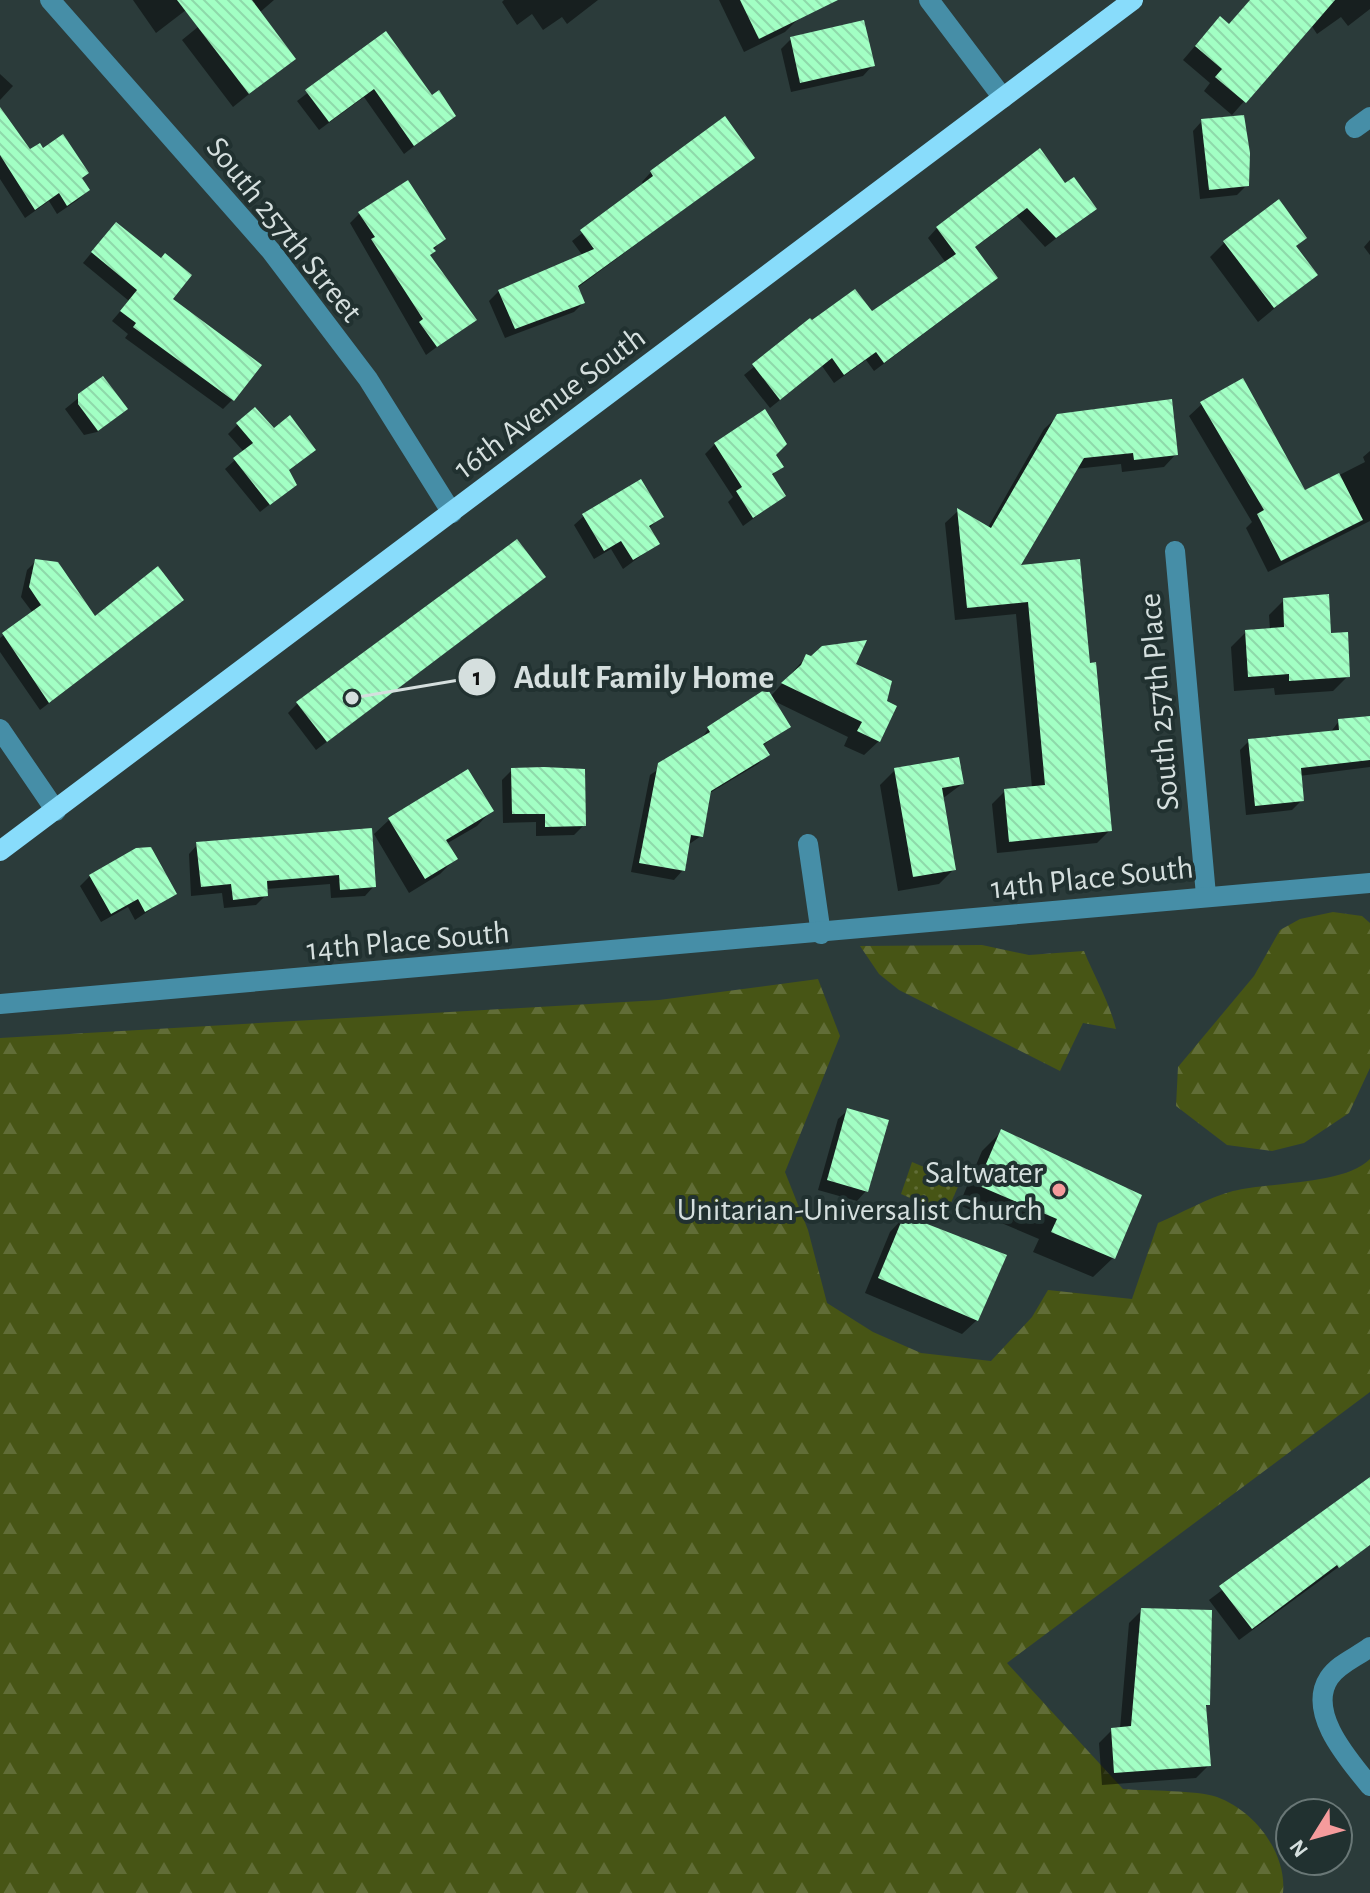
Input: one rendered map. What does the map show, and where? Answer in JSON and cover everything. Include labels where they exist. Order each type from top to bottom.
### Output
[{"type":"main road","name":"16th Avenue South","points":[[0,851],[1133,0]]},
{"type":"street","name":"South 257th Street","points":[[50,0],[271,251],[368,379],[452,513]]},
{"type":"street","points":[[929,0],[1003,98]]},
{"type":"street","name":"South 257th Place","points":[[1175,551],[1206,895]]},
{"type":"street","points":[[0,729],[56,811]]},
{"type":"street","points":[[808,844],[821,934]]},
{"type":"street","name":"14th Place South","points":[[0,1004],[821,934],[1206,895],[1370,883]]},
{"type":"street","points":[[1370,1647],[1336,1670],[1324,1688],[1323,1701],[1333,1733],[1370,1786]]},
{"type":"green space","points":[[1333,912],[1362,916],[1370,923],[1370,1068],[1349,1113],[1304,1143],[1272,1151],[1227,1145],[1176,1106],[1178,1067],[1254,976],[1280,930],[1300,919]]},
{"type":"green space","points":[[982,945],[1029,955],[1084,951],[1116,1029],[1083,1023],[1060,1071],[899,990],[879,974],[860,946]]},
{"type":"green space","points":[[818,979],[840,1036],[785,1172],[808,1230],[827,1303],[873,1332],[921,1353],[991,1361],[1032,1317],[1048,1290],[1132,1299],[1158,1223],[1233,1191],[1343,1174],[1370,1159],[1370,1392],[1007,1663],[1123,1789],[1208,1795],[1244,1812],[1266,1835],[1274,1849],[1274,1877],[1283,1877],[1283,1893],[0,1893],[0,1038],[659,1000]]},
{"type":"green space","points":[[912,1162],[960,1182],[946,1214],[901,1194]]},
{"type":"building","points":[[177,0],[252,0],[296,59],[249,94]]},
{"type":"building","points":[[740,0],[838,0],[759,39]]},
{"type":"building","points":[[1250,0],[1335,0],[1246,103],[1215,77],[1222,69],[1195,46],[1220,16],[1229,24]]},
{"type":"building","points":[[864,20],[875,66],[800,83],[790,37]]},
{"type":"building","points":[[386,31],[432,95],[439,90],[456,116],[414,146],[374,89],[329,122],[305,90]]},
{"type":"building","points":[[0,107],[30,149],[40,143],[43,148],[63,134],[89,173],[82,178],[90,190],[67,206],[59,193],[35,210],[0,155]]},
{"type":"building","points":[[1244,115],[1250,153],[1249,186],[1209,190],[1201,119]]},
{"type":"building","points":[[725,116],[755,158],[578,286],[585,303],[515,329],[498,290],[594,249],[580,230],[653,176],[650,171]]},
{"type":"building","points":[[1040,148],[1065,183],[1074,177],[1097,209],[1056,238],[1027,208],[975,247],[998,278],[884,363],[876,352],[844,375],[832,358],[780,400],[752,364],[810,318],[812,320],[855,289],[872,311],[956,254],[936,227]]},
{"type":"building","points":[[408,180],[446,239],[433,248],[436,251],[430,255],[477,320],[437,347],[419,322],[423,319],[371,239],[375,237],[358,212]]},
{"type":"building","points":[[1279,199],[1307,238],[1296,246],[1318,275],[1274,308],[1223,241]]},
{"type":"building","points":[[116,222],[161,258],[165,253],[192,275],[173,299],[262,365],[234,401],[133,327],[136,323],[120,311],[137,290],[91,252]]},
{"type":"building","points":[[103,376],[128,409],[98,431],[78,404],[78,394]]},
{"type":"building","points":[[1243,378],[1305,490],[1339,473],[1363,520],[1281,561],[1257,514],[1264,510],[1200,402]]},
{"type":"building","points":[[1172,399],[1178,455],[1134,460],[1133,453],[1084,458],[1021,565],[1080,559],[1090,663],[1096,662],[1112,831],[1009,842],[1004,789],[1045,785],[1028,602],[967,608],[957,508],[991,528],[1057,414]]},
{"type":"building","points":[[255,407],[274,428],[290,415],[316,450],[289,470],[297,485],[270,505],[233,458],[253,443],[236,423]]},
{"type":"building","points":[[765,409],[787,444],[776,455],[784,467],[772,474],[786,496],[753,518],[736,491],[742,487],[714,443]]},
{"type":"building","points":[[641,479],[664,517],[649,526],[660,544],[633,560],[621,541],[604,551],[582,514]]},
{"type":"building","points":[[517,539],[546,577],[327,742],[296,702]]},
{"type":"building","points":[[35,559],[58,562],[95,616],[158,566],[184,600],[49,703],[2,633],[41,605],[29,587]]},
{"type":"building","points":[[1329,594],[1331,633],[1348,632],[1350,677],[1289,681],[1289,674],[1248,677],[1245,630],[1284,627],[1283,598]]},
{"type":"building","points":[[867,640],[856,664],[892,681],[887,701],[897,706],[880,742],[857,731],[862,722],[781,683],[801,665],[806,654],[811,656],[822,646]]},
{"type":"building","points":[[767,688],[791,727],[763,744],[770,755],[711,791],[703,837],[691,835],[685,871],[639,863],[658,763],[710,732],[707,727]]},
{"type":"building","points":[[1370,716],[1370,760],[1301,768],[1304,801],[1255,806],[1248,739],[1339,730],[1338,719]]},
{"type":"building","points":[[959,757],[964,784],[942,788],[956,870],[913,877],[894,768]]},
{"type":"building","points":[[511,768],[585,769],[586,826],[545,827],[545,814],[512,814]]},
{"type":"building","points":[[468,769],[494,811],[446,840],[458,859],[425,879],[388,818]]},
{"type":"building","points":[[372,828],[376,887],[340,890],[339,875],[267,881],[268,896],[233,900],[231,884],[201,887],[196,842]]},
{"type":"building","points":[[151,847],[177,894],[145,912],[138,899],[111,914],[89,875],[136,848]]},
{"type":"building","points":[[847,1108],[889,1120],[868,1192],[827,1180]]},
{"type":"building","name":"Saltwater Unitarian-Universalist Church","points":[[1001,1129],[1142,1195],[1115,1259],[1051,1232],[1057,1219],[977,1185]]},
{"type":"building","points":[[904,1215],[1007,1255],[978,1321],[878,1278]]},
{"type":"building","points":[[1370,1477],[1370,1545],[1339,1568],[1337,1565],[1252,1629],[1219,1586]]},
{"type":"building","points":[[1141,1608],[1212,1610],[1210,1705],[1206,1705],[1211,1766],[1114,1773],[1111,1728],[1131,1726]]},
{"type":"place","name":"Adult Family Home","points":[[352,698]]},
{"type":"place","name":"Saltwater Unitarian-Universalist Church","points":[[1059,1190]]}]
